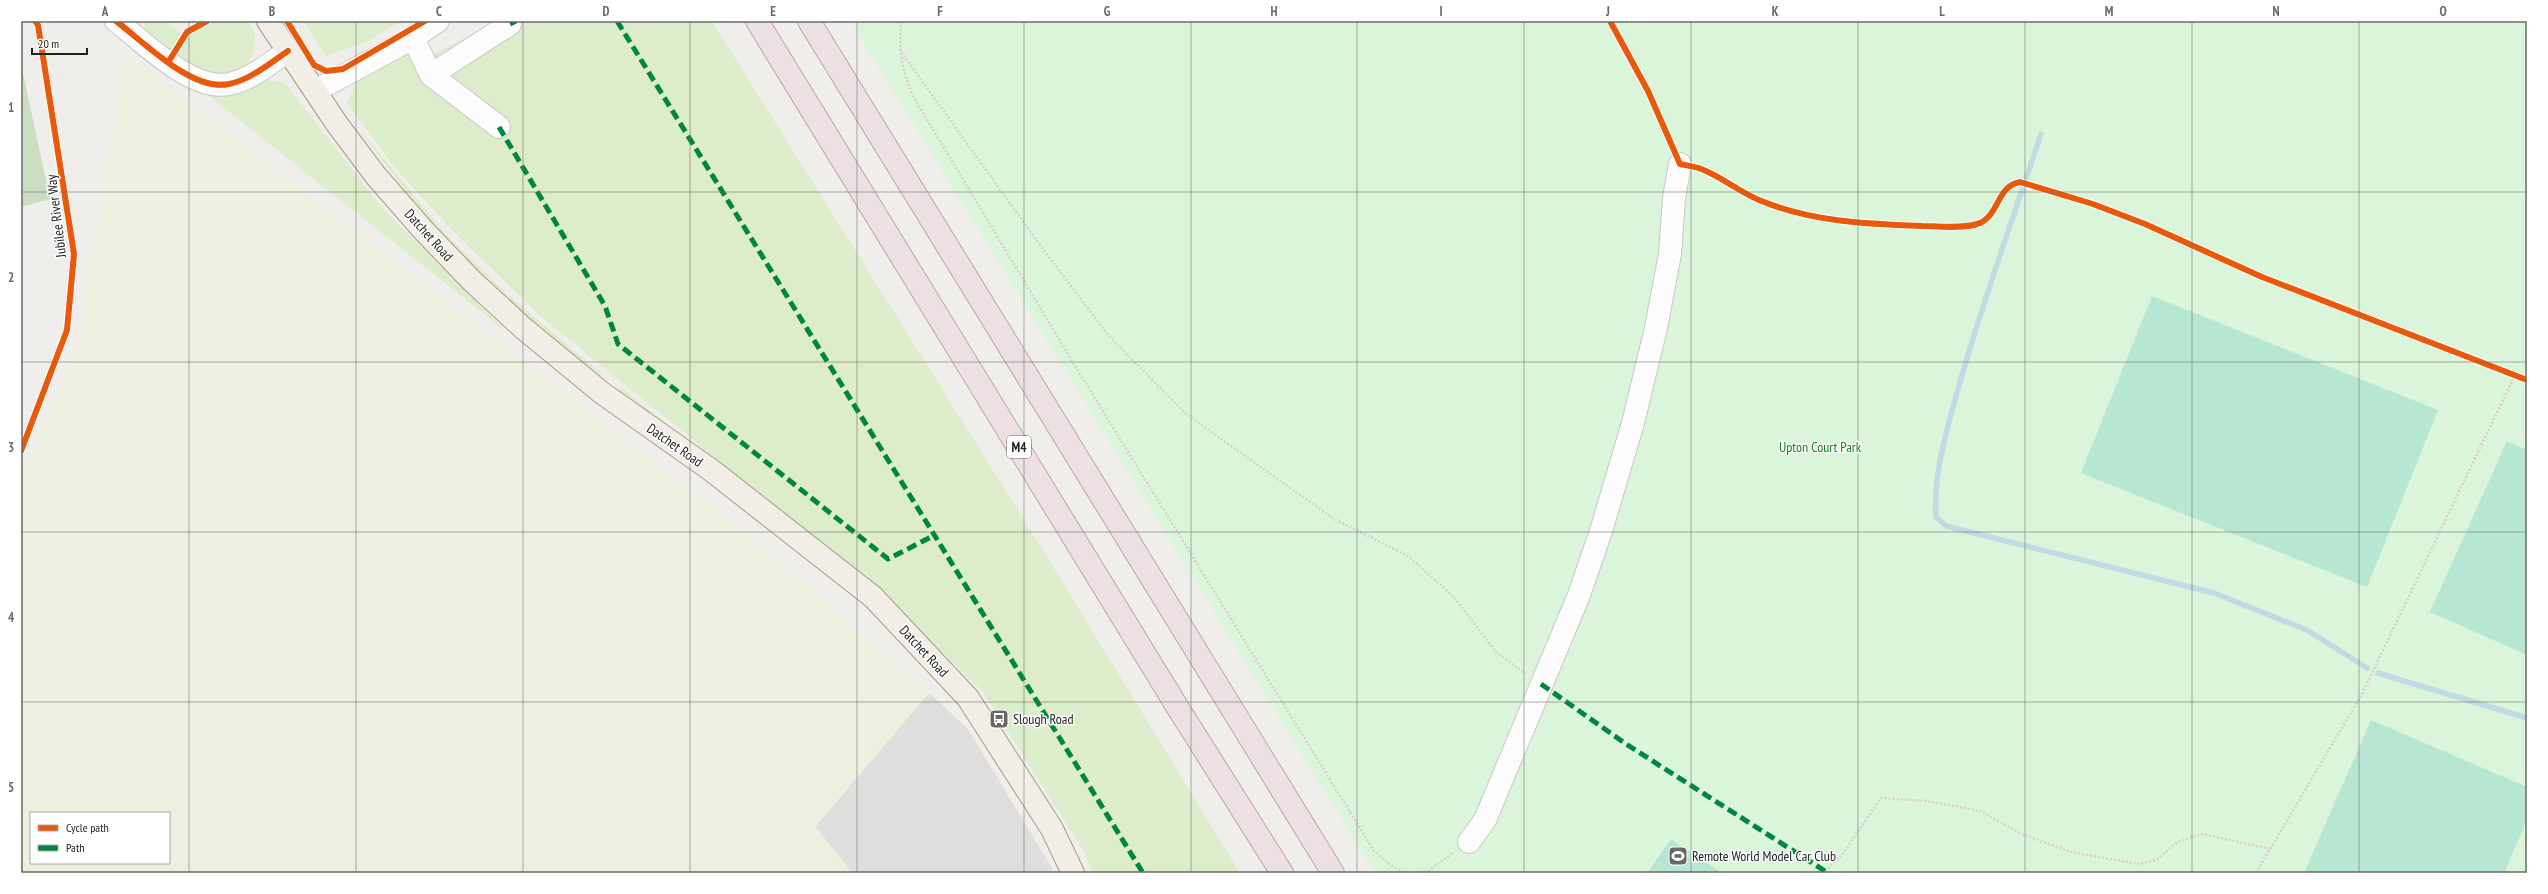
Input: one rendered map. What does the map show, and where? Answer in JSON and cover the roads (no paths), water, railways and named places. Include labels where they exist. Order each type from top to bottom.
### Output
[{"type":"highway","name":"M4","points":[[757,21],[1178,708],[1282,873]]},
{"type":"highway","points":[[809,21],[1332,873]]},
{"type":"main road","name":"Datchet Road","points":[[268,21],[315,91],[376,176],[424,231],[472,281],[523,328],[602,393],[711,470],[873,597],[968,698],[1052,829],[1072,873]]},
{"type":"street","points":[[116,21],[186,74],[200,82],[217,85],[229,84],[247,77],[288,51]]},
{"type":"street","points":[[315,91],[413,38],[438,21]]},
{"type":"street","points":[[431,75],[510,24]]},
{"type":"street","points":[[413,38],[431,75],[499,127]]},
{"type":"street","points":[[1469,842],[1485,820],[1579,595],[1601,531],[1633,423],[1656,328],[1670,254],[1674,198],[1680,164]]},
{"type":"waterway","points":[[2041,134],[1987,293],[1945,436],[1937,485],[1936,517],[1946,526],[2214,593],[2307,630],[2367,668]]},
{"type":"waterway","points":[[2378,673],[2527,718]]},
{"type":"place","name":"Slough Road","points":[[999,719]]},
{"type":"place","name":"Remote World Model Car Club","points":[[1678,856]]},
{"type":"park label","name":"Upton Court Park","points":[[1820,447]]}]
